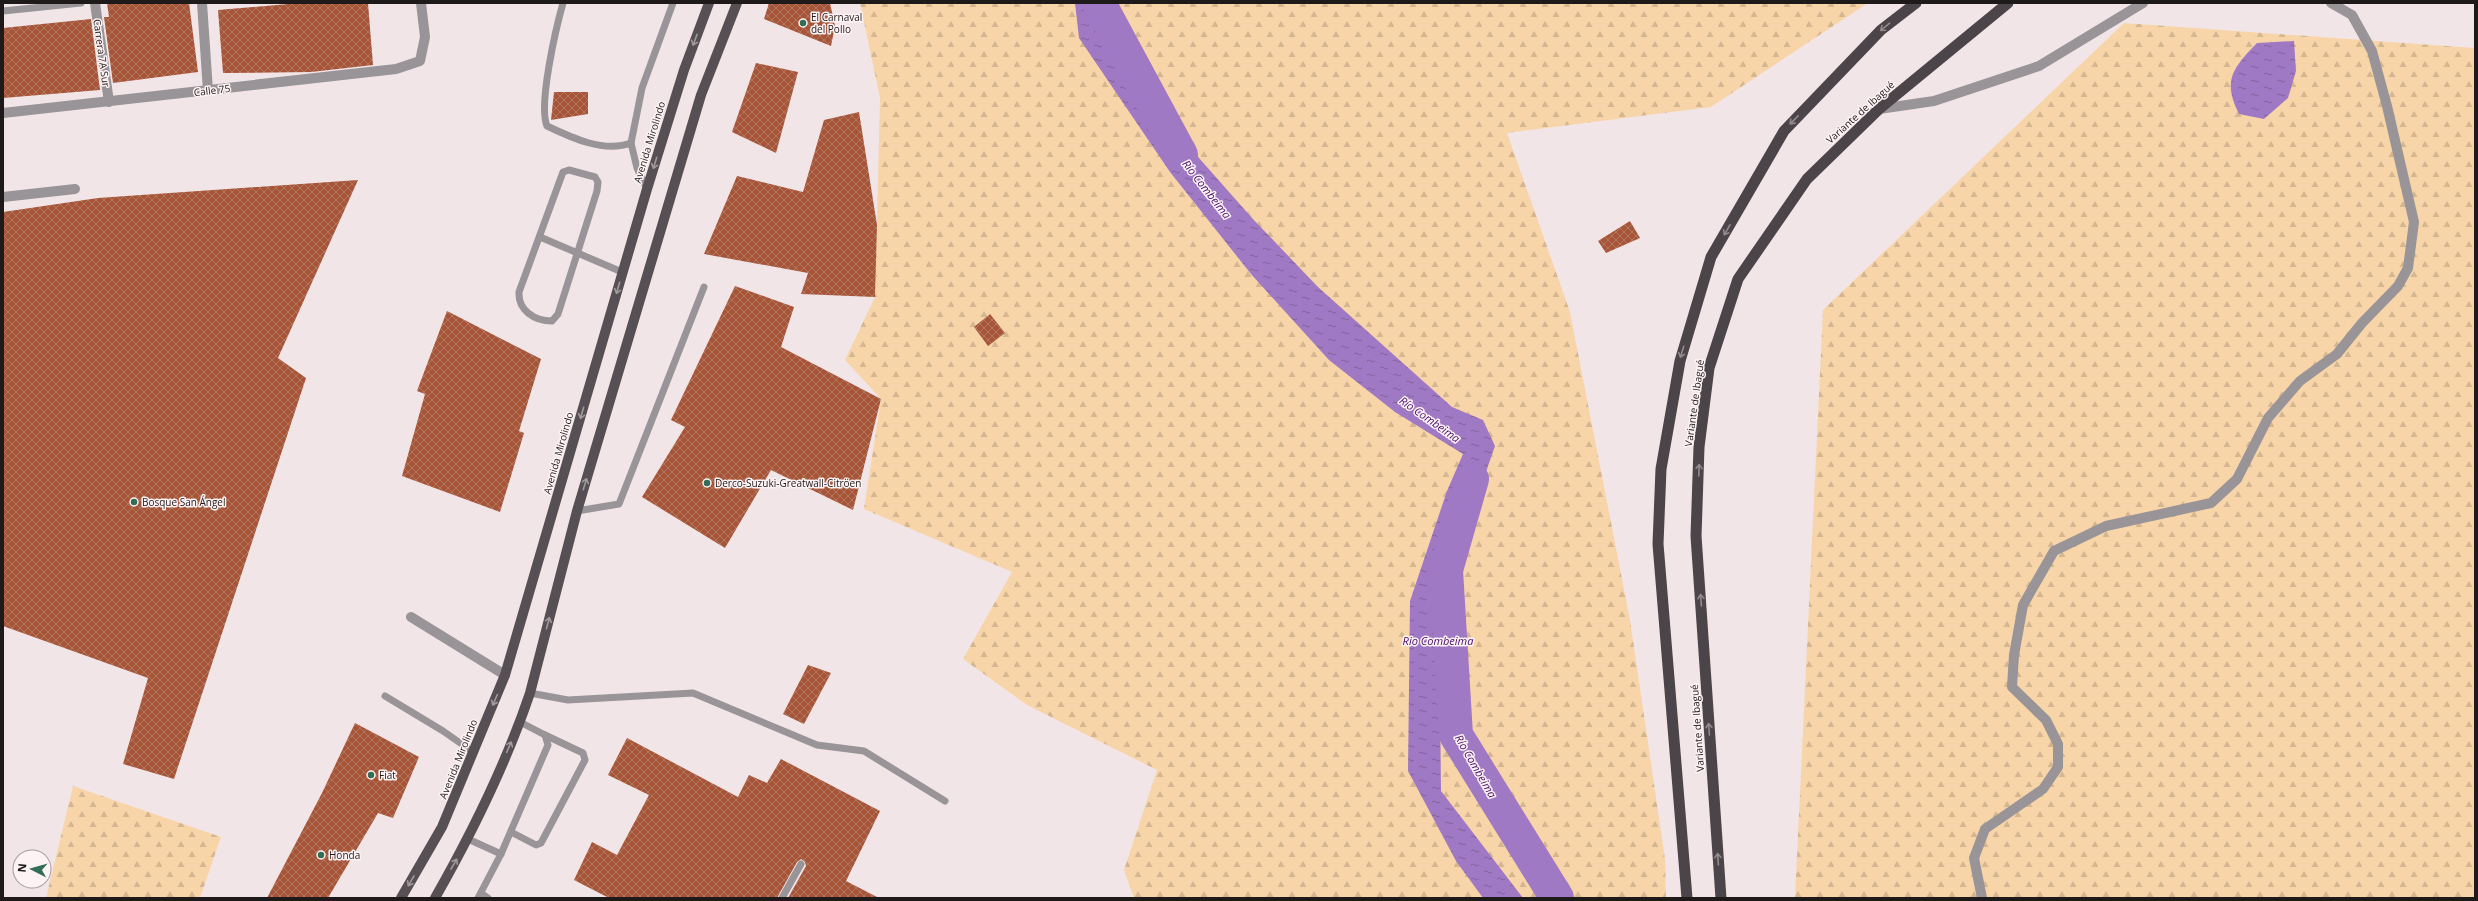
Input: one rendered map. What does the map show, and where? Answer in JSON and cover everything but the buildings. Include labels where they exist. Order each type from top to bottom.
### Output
[{"type":"highway","name":"Variante de Ibagué","points":[[1687,898],[1658,544],[1661,469],[1680,361],[1711,257],[1784,131],[1881,30],[1916,3]]},
{"type":"highway","name":"Variante de Ibagué","points":[[1721,898],[1696,536],[1699,447],[1709,368],[1738,279],[1806,179],[1879,109],[2008,3]]},
{"type":"main road","name":"Avenida Mirolindo","points":[[401,898],[442,828],[505,675],[647,189],[684,70],[709,3]]},
{"type":"main road","points":[[434,898],[468,839],[520,722],[530,693],[577,511],[702,95],[737,3]]},
{"type":"street","name":"Carrera 7A Sur","points":[[96,3],[108,102]]},
{"type":"street","points":[[202,3],[208,91]]},
{"type":"street","name":"Calle 75","points":[[3,114],[396,68],[420,61],[425,37],[422,3]]},
{"type":"street","points":[[1879,109],[1934,101],[2039,66],[2143,3]]},
{"type":"street","points":[[1982,898],[1974,858],[1984,829],[2043,789],[2058,767],[2058,744],[2046,720],[2012,687],[2014,655],[2023,605],[2054,551],[2106,526],[2211,503],[2237,479],[2268,418],[2300,381],[2337,354],[2362,323],[2398,286],[2408,268],[2414,222],[2387,106],[2372,51],[2352,15],[2331,3]]},
{"type":"street","points":[[3,197],[75,189]]},
{"type":"street","points":[[411,616],[505,675]]},
{"type":"lane","points":[[3,11],[81,3]]},
{"type":"lane","points":[[563,3],[544,100],[544,117],[547,126],[565,134],[608,148],[620,147],[631,143]]},
{"type":"lane","points":[[647,189],[638,168],[631,143],[642,88],[673,3]]},
{"type":"lane","points":[[569,170],[579,171],[595,177],[598,182],[597,191],[558,314],[552,321],[542,321],[524,310],[518,302],[519,292],[540,237],[563,172],[569,170]]},
{"type":"lane","points":[[540,237],[622,272]]},
{"type":"lane","points":[[577,511],[619,504],[704,287]]},
{"type":"lane","points":[[530,693],[568,700],[693,693],[817,744],[864,751],[945,801]]},
{"type":"lane","points":[[385,696],[443,731],[473,752]]},
{"type":"lane","points":[[511,832],[536,845],[541,843],[585,760],[583,753],[578,749],[545,735],[520,722]]},
{"type":"lane","points":[[488,898],[480,896],[511,832],[548,745],[545,735]]},
{"type":"lane","points":[[468,839],[501,854]]},
{"type":"lane","points":[[782,898],[800,864]]},
{"type":"green space","points":[[860,3],[1868,3],[1711,107],[1507,133],[1570,312],[1630,620],[1665,859],[1666,898],[1134,898],[1124,870],[1157,770],[1027,705],[963,659],[1012,572],[864,509],[881,399],[845,360],[875,297],[880,98]]},
{"type":"green space","points":[[2124,23],[2475,48],[2475,898],[1795,898],[1823,310]]},
{"type":"green space","points":[[73,786],[221,837],[200,898],[46,898],[48,889],[52,889],[52,873]]},
{"type":"water","name":"Rio Combeima","points":[[1075,3],[1108,3],[1131,81],[1252,218],[1318,287],[1452,407],[1483,420],[1495,446],[1480,489],[1447,546],[1467,644],[1440,700],[1441,791],[1523,898],[1483,898],[1456,861],[1408,771],[1410,601],[1447,491],[1463,454],[1395,412],[1329,360],[1251,274],[1170,172],[1079,38]]},
{"type":"water","points":[[2294,41],[2296,71],[2288,98],[2264,119],[2239,114],[2231,92],[2231,83],[2236,67],[2257,43]]},
{"type":"waterway","name":"Río Combeima","points":[[1099,3],[1181,155]]},
{"type":"waterway","name":"Río Combeima","points":[[1472,479],[1446,570],[1456,735],[1557,898]]},
{"type":"place","name":"El Carnaval del Pollo","points":[[803,23]]},
{"type":"place","name":"Derco-Suzuki-Greatwall-Citröen","points":[[707,483]]},
{"type":"place","name":"Bosque San Ángel","points":[[134,502]]},
{"type":"place","name":"Fiat","points":[[371,775]]},
{"type":"place","name":"Honda","points":[[321,855]]}]
